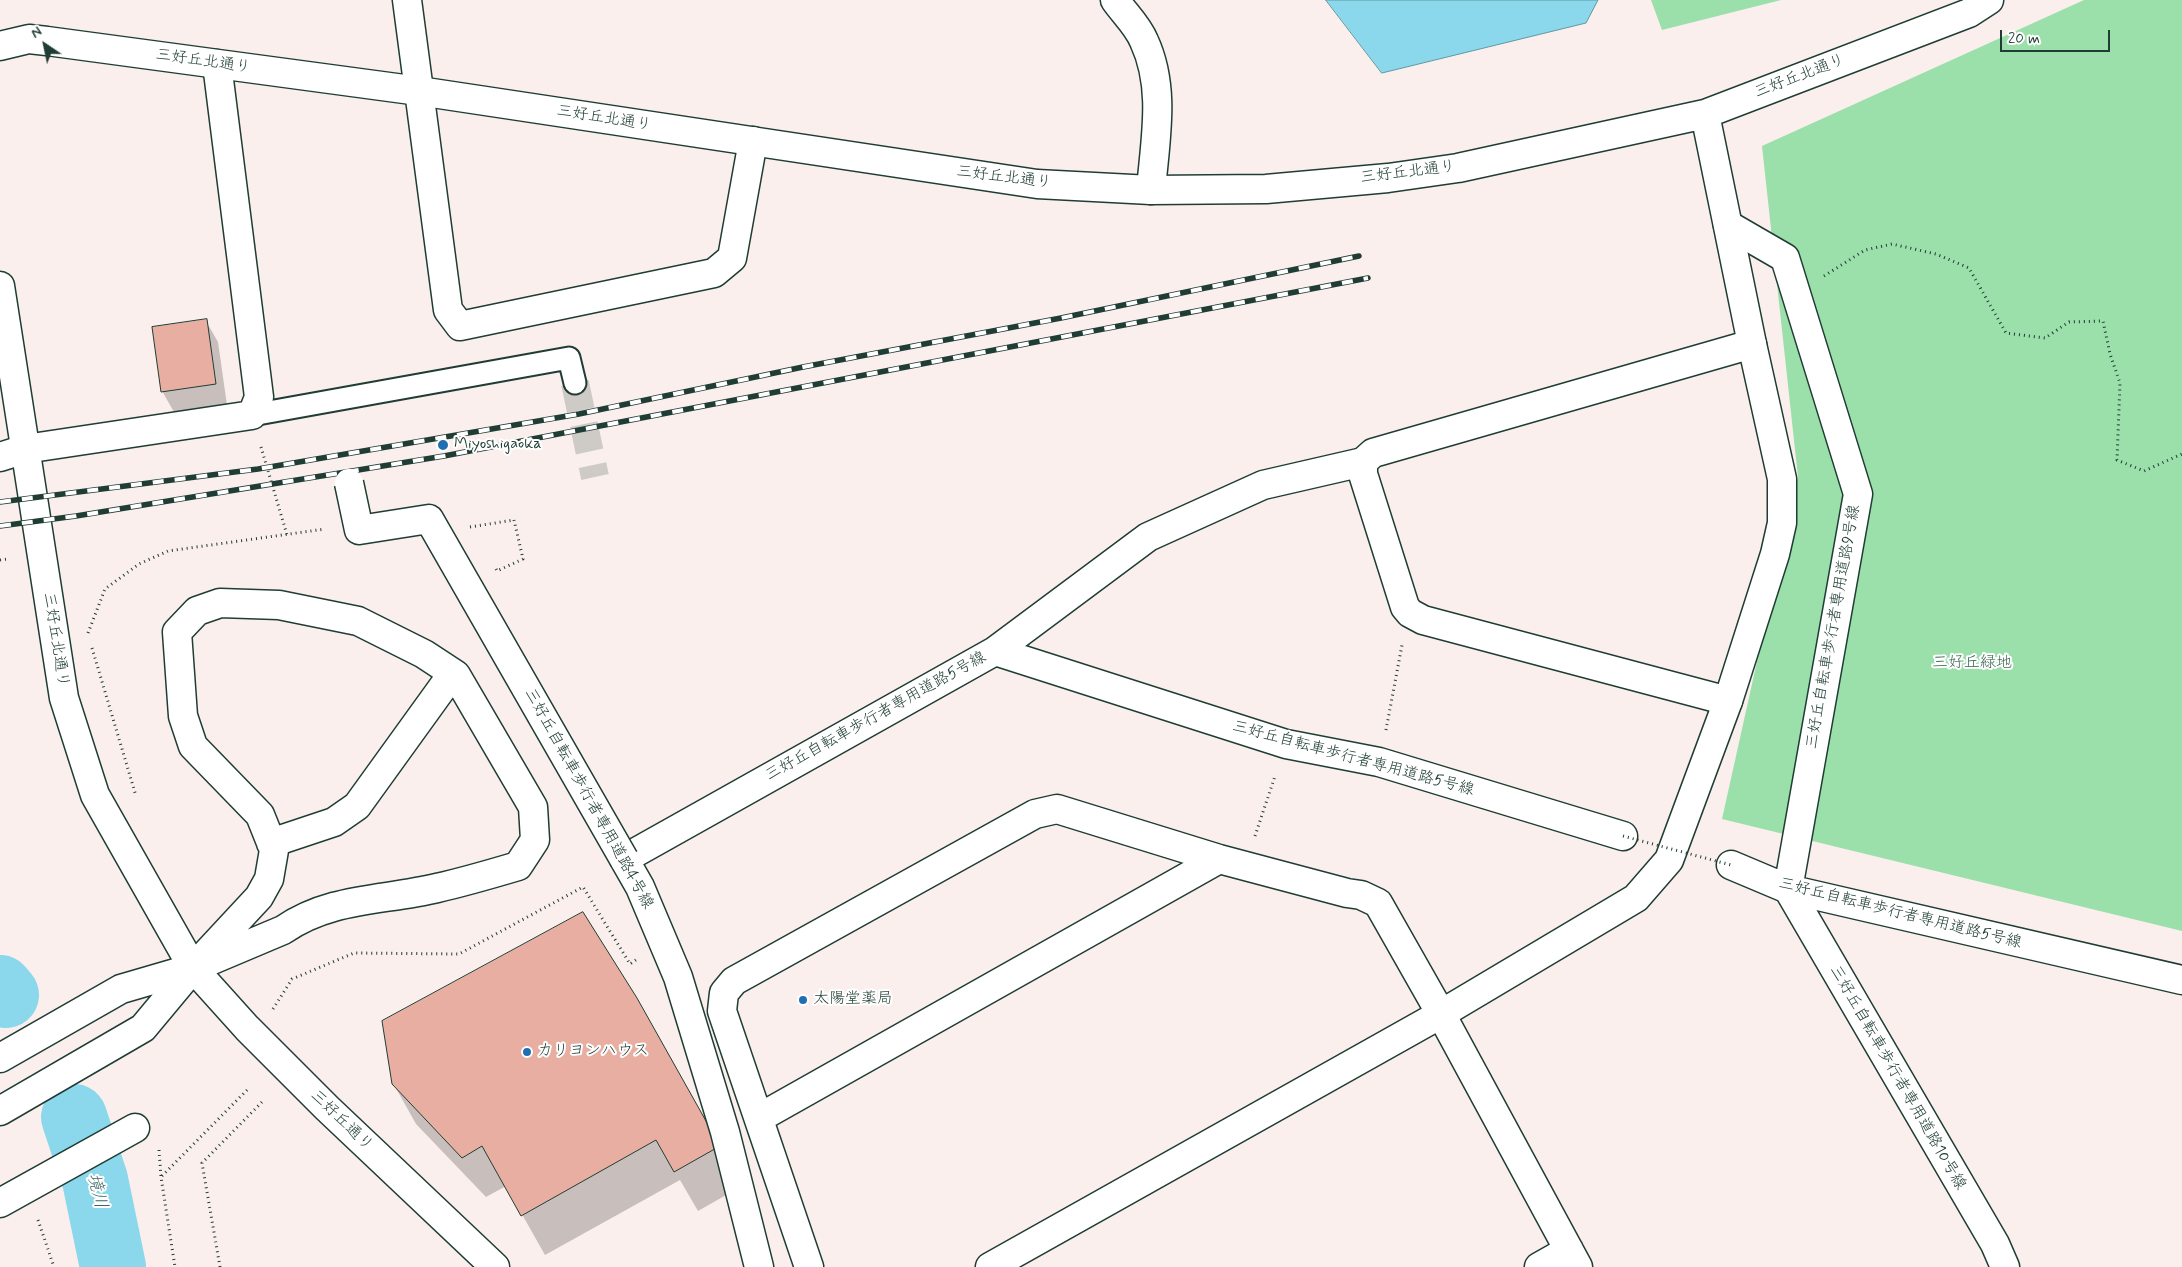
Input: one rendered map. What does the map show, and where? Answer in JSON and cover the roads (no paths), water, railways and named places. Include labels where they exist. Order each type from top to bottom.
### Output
[{"type":"street","points":[[407,0],[448,310],[460,326],[714,273],[732,258],[753,141]]},
{"type":"street","points":[[1115,0],[1144,39],[1154,66],[1158,96],[1150,190]]},
{"type":"street","name":"三好丘北通り","points":[[0,46],[29,39],[47,41],[419,91],[1037,184],[1150,190],[1266,189],[1388,178],[1458,168],[1705,114],[1969,13],[1990,0]]},
{"type":"street","points":[[13,453],[252,415],[259,398],[217,64]]},
{"type":"street","points":[[990,1267],[1441,1014],[1636,898],[1669,860],[1728,701],[1775,554],[1782,523],[1782,479],[1705,114]]},
{"type":"street","name":"三好丘自転車歩行者専用道路9号線","points":[[1728,225],[1785,258],[1858,494],[1788,889]]},
{"type":"street","name":"三好丘北通り","points":[[0,286],[13,453],[64,698],[95,795],[193,968]]},
{"type":"street","points":[[995,651],[1148,537],[1263,485],[1363,462],[1373,453],[1752,344]]},
{"type":"street","points":[[1363,462],[1363,474],[1405,607],[1410,613],[1423,620],[1728,701]]},
{"type":"street","name":"三好丘自転車歩行者専用道路4号線","points":[[350,482],[358,530],[429,520],[640,887],[678,978],[725,1132],[759,1267]]},
{"type":"street","points":[[0,1058],[121,990],[193,968],[284,930],[317,911],[340,904],[436,888],[518,866],[535,840],[533,807],[456,675],[424,654],[358,621],[279,605],[220,603],[197,611],[177,632],[183,716],[193,746],[260,815],[274,850],[269,879],[259,897],[193,968],[143,1028],[0,1111]]},
{"type":"street","name":"三好丘自転車歩行者専用道路5号線","points":[[624,859],[995,651],[1286,744],[1379,762],[1623,836]]},
{"type":"street","points":[[272,843],[334,822],[357,806],[453,673]]},
{"type":"street","points":[[809,1267],[722,1010],[724,993],[734,981],[1035,814],[1057,809],[1219,859],[1347,893],[1361,894],[1378,903],[1441,1014],[1573,1259],[1539,1267]]},
{"type":"street","points":[[759,1118],[1219,859]]},
{"type":"street","name":"三好丘自転車歩行者専用道路5号線","points":[[1731,865],[1788,889],[2182,980]]},
{"type":"street","name":"三好丘自転車歩行者専用道路10号線","points":[[1788,889],[1995,1244],[2005,1267]]},
{"type":"street","name":"三好丘通り","points":[[193,968],[247,1028],[327,1108],[495,1267]]},
{"type":"street","points":[[0,1203],[135,1128]]},
{"type":"lane","points":[[252,415],[569,358],[575,384]]},
{"type":"water","points":[[1326,0],[1598,0],[1586,23],[1382,73]]},
{"type":"waterway","name":"境川","points":[[0,988],[6,995]]},
{"type":"waterway","name":"境川","points":[[74,1117],[95,1180],[113,1267]]},
{"type":"tunnel","points":[[575,383],[595,477]]},
{"type":"railway","points":[[0,502],[258,469],[579,414],[803,367],[1061,318],[1359,256]]},
{"type":"railway","points":[[0,526],[76,516],[444,456],[1368,278]]},
{"type":"place","name":"Miyoshigaoka","points":[[443,445]]},
{"type":"place","name":"太陽堂薬局","points":[[803,1000]]},
{"type":"place","name":"カリヨンハウス","points":[[527,1052]]},
{"type":"park label","name":"三好丘緑地","points":[[1972,664]]}]
